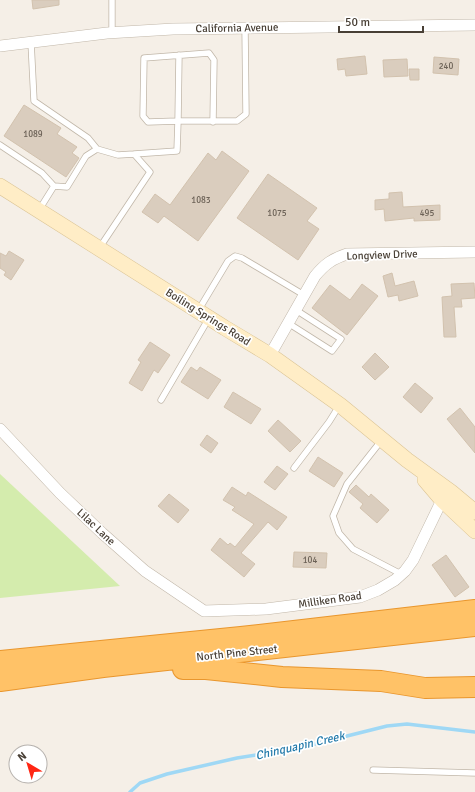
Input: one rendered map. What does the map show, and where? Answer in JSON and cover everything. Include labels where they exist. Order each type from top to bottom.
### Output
[{"type":"highway","name":"North Pine Street","points":[[0,661],[241,637],[475,610]]},
{"type":"highway","name":"North Pine Street","points":[[0,681],[475,626]]},
{"type":"highway","points":[[103,668],[166,670],[206,669],[282,677],[381,681],[425,688],[475,687]]},
{"type":"main road","name":"Boiling Springs Road","points":[[0,186],[270,354],[340,405],[407,460],[447,496],[475,531]]},
{"type":"main road","name":"Boiling Springs Road","points":[[447,496],[475,512]]},
{"type":"street","name":"California Avenue","points":[[0,46],[112,32],[173,29],[475,25]]},
{"type":"street","name":"Longview Drive","points":[[270,354],[315,276],[323,266],[334,258],[347,254],[475,252]]},
{"type":"street","name":"Lilac Lane","points":[[0,429],[60,493],[102,533],[145,571],[204,611]]},
{"type":"street","name":"Milliken Road","points":[[204,611],[266,609],[360,597],[378,590],[395,580],[413,560],[447,496]]},
{"type":"lane","points":[[112,0],[112,32]]},
{"type":"lane","points":[[213,122],[214,60],[210,53],[144,58],[144,116],[148,122],[213,122],[238,121],[246,114],[245,28]]},
{"type":"lane","points":[[31,42],[34,101],[88,138],[97,149],[118,155],[178,151],[179,55]]},
{"type":"lane","points":[[0,145],[42,173],[54,186],[67,187],[86,156],[97,149]]},
{"type":"lane","points":[[99,249],[150,172],[134,154]]},
{"type":"lane","points":[[39,211],[54,186]]},
{"type":"lane","points":[[161,400],[204,314],[228,261],[235,256],[242,258],[304,295]]},
{"type":"lane","points":[[288,323],[332,351],[341,339],[296,310]]},
{"type":"lane","points":[[294,468],[340,405]]},
{"type":"lane","points":[[382,440],[347,484],[333,516],[339,533],[353,549],[401,574]]},
{"type":"lane","points":[[373,770],[475,773]]},
{"type":"green space","points":[[0,474],[120,586],[0,598]]},
{"type":"building","points":[[32,0],[59,0],[59,5],[33,9]]},
{"type":"building","points":[[365,56],[367,74],[346,76],[345,69],[338,70],[337,59]]},
{"type":"building","points":[[434,57],[459,59],[458,75],[433,73]]},
{"type":"building","points":[[407,59],[408,76],[384,77],[383,60]]},
{"type":"building","points":[[409,69],[419,69],[419,80],[410,80]]},
{"type":"building","points":[[24,105],[61,128],[57,134],[77,147],[72,153],[79,158],[66,177],[4,136]]},
{"type":"building","points":[[222,151],[249,171],[198,241],[164,216],[158,223],[142,212],[155,194],[170,205],[208,153],[216,160]]},
{"type":"building","points":[[268,174],[317,208],[307,221],[319,229],[298,260],[237,218]]},
{"type":"building","points":[[402,192],[403,207],[440,205],[440,220],[414,221],[414,218],[385,221],[384,209],[375,210],[375,200],[389,199],[389,193]]},
{"type":"building","points":[[9,251],[24,260],[11,280],[4,275],[6,272],[0,268],[0,253],[6,256]]},
{"type":"building","points":[[392,273],[395,286],[414,281],[418,296],[399,301],[398,295],[388,297],[383,276]]},
{"type":"building","points":[[474,283],[475,298],[461,299],[462,307],[454,307],[456,337],[444,337],[442,297],[452,296],[451,284]]},
{"type":"building","points":[[362,284],[378,296],[347,335],[312,308],[330,285],[350,300]]},
{"type":"building","points":[[150,342],[170,355],[158,373],[154,370],[142,391],[129,383],[141,362],[138,360]]},
{"type":"building","points":[[375,353],[389,367],[375,380],[362,367]]},
{"type":"building","points":[[191,367],[197,371],[200,367],[221,380],[208,399],[181,382]]},
{"type":"building","points":[[415,383],[433,398],[421,413],[403,397]]},
{"type":"building","points":[[233,392],[261,409],[251,424],[224,407]]},
{"type":"building","points":[[460,408],[475,427],[475,453],[447,419]]},
{"type":"building","points":[[278,420],[301,441],[290,452],[268,431]]},
{"type":"building","points":[[207,435],[218,443],[211,453],[200,445]]},
{"type":"building","points":[[318,457],[343,473],[334,487],[309,471]]},
{"type":"building","points":[[277,466],[288,474],[275,490],[264,482]]},
{"type":"building","points":[[356,485],[369,497],[371,494],[389,510],[377,523],[360,508],[363,504],[349,492]]},
{"type":"building","points":[[232,487],[246,496],[248,492],[287,517],[277,530],[268,522],[241,553],[255,564],[244,577],[211,550],[220,538],[228,545],[230,543],[235,547],[254,524],[232,510],[235,507],[223,500]]},
{"type":"building","points":[[169,494],[189,510],[178,523],[158,506]]},
{"type":"building","points":[[294,552],[327,553],[326,568],[293,567]]},
{"type":"building","points":[[446,555],[469,587],[455,597],[432,565]]},
{"type":"waterway","name":"Chinquapin Creek","points":[[130,792],[140,783],[167,774],[237,758],[299,748],[387,726],[407,724],[475,732]]}]
